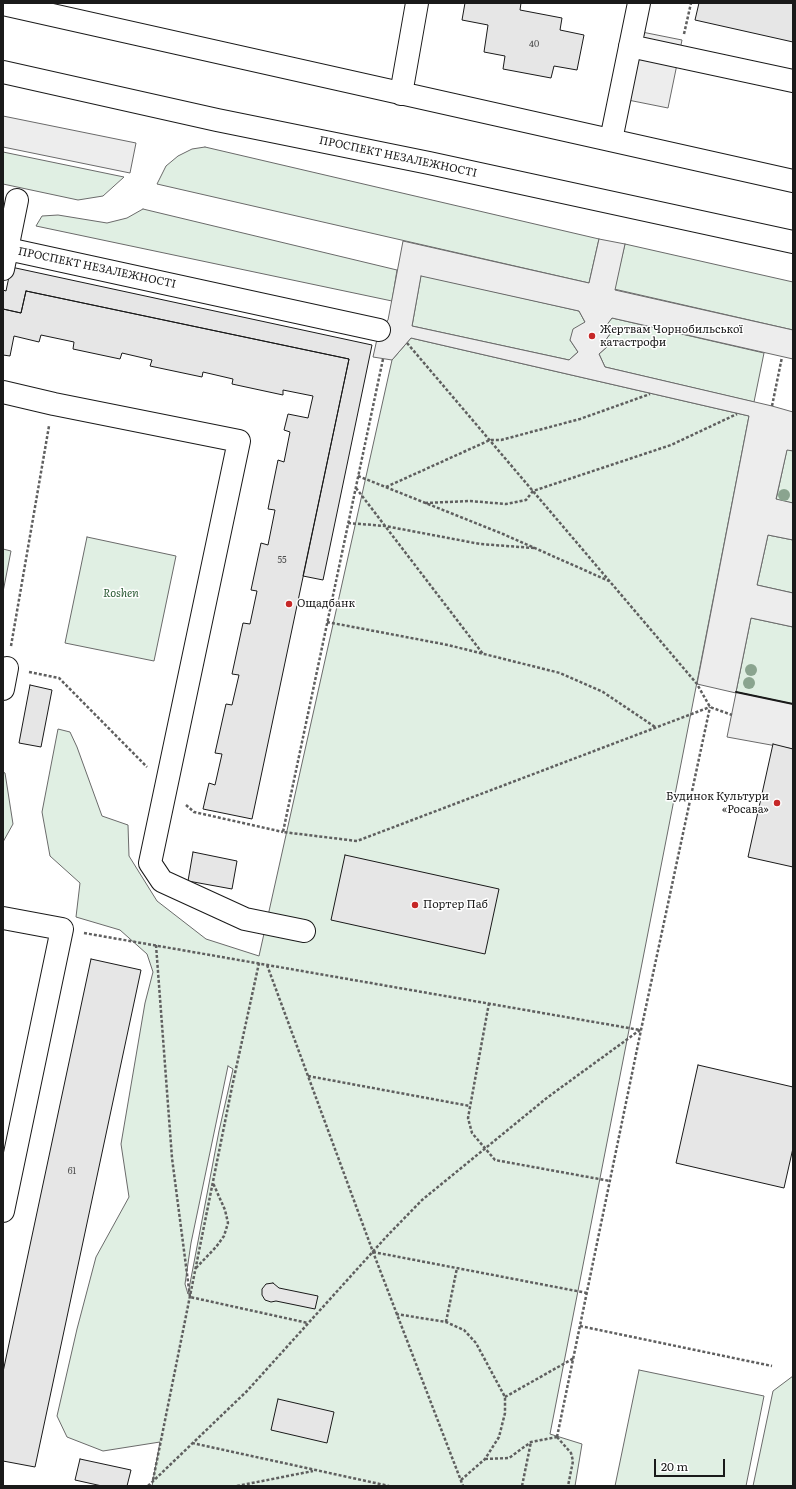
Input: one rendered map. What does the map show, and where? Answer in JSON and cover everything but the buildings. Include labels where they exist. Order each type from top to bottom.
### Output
[{"type":"main road","points":[[401,94],[417,3]]},
{"type":"main road","points":[[611,140],[639,3]]},
{"type":"main road","points":[[3,4],[793,181]]},
{"type":"main road","points":[[630,46],[793,81]]},
{"type":"main road","name":"ПРОСПЕКТ НЕЗАЛЕЖНОСТІ","points":[[3,72],[217,120],[429,163],[793,242]]},
{"type":"main road","points":[[4,255],[17,200]]},
{"type":"main road","name":"ПРОСПЕКТ НЕЗАЛЕЖНОСТІ","points":[[4,255],[379,330]]},
{"type":"main road","points":[[3,392],[54,404],[239,441],[150,863],[162,881],[245,919],[304,931]]},
{"type":"main road","points":[[3,689],[7,668]]},
{"type":"main road","points":[[3,918],[62,929],[3,1211]]},
{"type":"path","points":[[679,56],[691,3]]},
{"type":"path","points":[[407,343],[697,684],[710,707],[732,715]]},
{"type":"path","points":[[772,406],[782,357]]},
{"type":"path","points":[[283,832],[383,360]]},
{"type":"path","points":[[386,487],[490,440],[500,440],[580,419],[650,394]]},
{"type":"path","points":[[54,404],[40,474],[7,668],[59,678],[166,786],[194,812],[283,832],[357,841],[710,707]]},
{"type":"path","points":[[425,503],[470,501],[506,504],[526,500],[533,491],[671,445],[737,414]]},
{"type":"path","points":[[358,476],[503,534],[611,582]]},
{"type":"path","points":[[356,488],[483,654]]},
{"type":"path","points":[[348,523],[385,526],[480,544],[536,548]]},
{"type":"path","points":[[327,622],[448,645],[560,673],[603,692],[655,728]]},
{"type":"path","points":[[558,1437],[641,1030],[710,707]]},
{"type":"path","points":[[62,929],[641,1030]]},
{"type":"path","points":[[156,945],[172,1158],[190,1297]]},
{"type":"path","points":[[153,1481],[259,963]]},
{"type":"path","points":[[266,965],[396,1314],[463,1486]]},
{"type":"path","points":[[489,1003],[468,1118],[472,1133],[495,1160],[610,1181]]},
{"type":"path","points":[[148,1486],[247,1391],[422,1200],[548,1097],[641,1030]]},
{"type":"path","points":[[308,1076],[470,1106]]},
{"type":"path","points":[[196,1268],[216,1247],[224,1236],[228,1223],[225,1210],[213,1182]]},
{"type":"path","points":[[373,1252],[587,1293]]},
{"type":"path","points":[[446,1322],[456,1268]]},
{"type":"path","points":[[190,1297],[308,1323]]},
{"type":"path","points":[[396,1314],[446,1322],[464,1330],[476,1343],[505,1397],[505,1413],[499,1437],[484,1459],[461,1480]]},
{"type":"path","points":[[580,1326],[772,1366]]},
{"type":"path","points":[[505,1397],[574,1358]]},
{"type":"path","points":[[484,1459],[509,1458],[531,1442],[558,1437]]},
{"type":"path","points":[[558,1437],[571,1453],[573,1461],[568,1486]]},
{"type":"path","points":[[522,1486],[531,1442]]},
{"type":"path","points":[[192,1443],[389,1486]]},
{"type":"path","points":[[237,1486],[315,1470]]},
{"type":"green space","points":[[205,147],[599,239],[589,283],[157,184],[166,166],[178,156],[192,149]]},
{"type":"green space","points":[[3,152],[124,177],[103,196],[78,200],[3,184]]},
{"type":"green space","points":[[143,209],[397,270],[392,301],[36,226],[42,216],[58,215],[107,223],[127,218]]},
{"type":"green space","points":[[625,244],[793,282],[793,330],[614,289]]},
{"type":"green space","points":[[421,275],[579,311],[585,322],[570,340],[578,352],[569,360],[412,326]]},
{"type":"green space","points":[[612,318],[764,353],[754,402],[605,367],[599,354],[608,346],[605,341],[610,334],[606,325]]},
{"type":"green space","points":[[411,338],[749,416],[550,1434],[582,1444],[575,1486],[152,1486],[160,1442],[103,1451],[67,1437],[57,1416],[77,1329],[96,1257],[129,1197],[121,1144],[145,1003],[153,972],[147,954],[120,930],[76,917],[80,883],[50,856],[42,812],[58,729],[70,732],[77,747],[102,816],[128,825],[129,856],[157,901],[206,939],[259,956],[392,360]],"holes":[[[228,1066],[233,1069],[219,1131],[188,1294],[185,1284],[191,1243]]]},
{"type":"green space","points":[[787,449],[793,451],[793,503],[776,500]]},
{"type":"green space","points":[[768,535],[793,540],[793,593],[757,585]]},
{"type":"green space","name":"Roshen","points":[[87,537],[176,556],[154,661],[65,643]]},
{"type":"green space","points":[[3,549],[11,551],[3,592]]},
{"type":"green space","points":[[751,618],[793,627],[793,704],[736,692]]},
{"type":"green space","points":[[3,772],[5,773],[13,824],[3,842]]},
{"type":"green space","points":[[639,1370],[764,1396],[746,1486],[615,1486]]},
{"type":"green space","points":[[793,1376],[793,1486],[753,1486],[773,1391]]},
{"type":"shaded area","points":[[642,32],[682,40],[668,108],[628,100]]},
{"type":"shaded area","points":[[3,116],[136,143],[130,173],[3,147]]},
{"type":"shaded area","points":[[599,239],[625,244],[615,290],[793,330],[793,359],[612,318],[606,326],[610,334],[605,341],[608,346],[599,354],[605,367],[793,412],[793,451],[787,450],[776,499],[793,503],[793,540],[768,535],[757,585],[793,593],[793,627],[751,618],[736,692],[793,704],[793,749],[727,737],[736,693],[697,684],[749,416],[411,338],[392,360],[373,357],[379,330],[388,320],[403,241],[589,283]],"holes":[[[421,276],[579,311],[585,322],[573,329],[570,340],[578,352],[569,360],[412,326]]]},
{"type":"wall","points":[[736,692],[793,704]]},
{"type":"place","name":"Жертвам Чорнобильської катастрофи","points":[[592,336]]},
{"type":"place","name":"Ощадбанк","points":[[289,604]]},
{"type":"place","name":"Будинок Культури «Росава»","points":[[777,803]]},
{"type":"place","name":"Портер Паб","points":[[415,905]]}]
